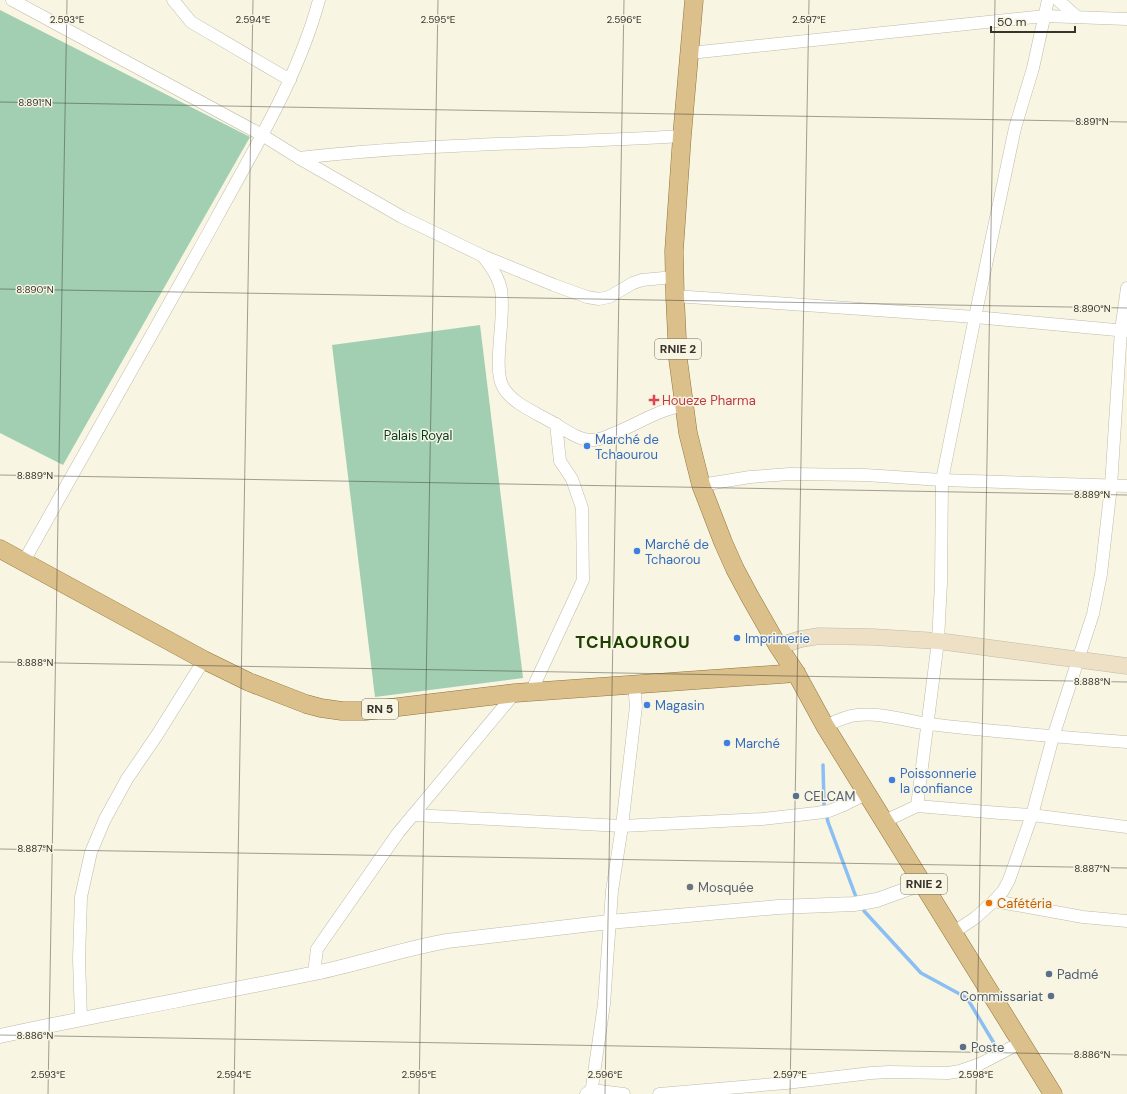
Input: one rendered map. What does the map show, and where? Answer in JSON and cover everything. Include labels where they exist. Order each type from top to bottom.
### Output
[{"type":"main road","name":"RNIE 2","points":[[694,0],[675,223],[674,277],[678,359],[688,433],[701,485],[735,569],[778,646],[954,932],[1020,1043],[1053,1094]]},
{"type":"main road","name":"RN 5","points":[[2,553],[204,660],[249,682],[283,696],[321,708],[342,711],[365,710],[523,693],[796,673]]},
{"type":"main road","points":[[778,646],[801,639],[819,636],[873,637],[938,641],[1127,666]]},
{"type":"street","points":[[12,0],[262,135],[402,217],[483,256],[554,285],[593,298],[609,297],[633,282],[674,277]]},
{"type":"street","points":[[173,0],[192,22],[290,80]]},
{"type":"street","points":[[23,563],[162,318],[262,135],[290,80],[308,37],[319,0]]},
{"type":"street","points":[[917,806],[938,641],[941,583],[942,480],[1015,128],[1033,68],[1048,0]]},
{"type":"street","points":[[1058,0],[1077,17]]},
{"type":"street","points":[[690,53],[1045,16],[1127,19]]},
{"type":"street","points":[[299,158],[426,147],[608,141],[682,136]]},
{"type":"street","points":[[483,256],[496,274],[501,290],[503,312],[499,363],[500,377],[503,387],[510,396],[522,405],[577,437],[591,440],[603,439],[665,410],[684,405]]},
{"type":"street","points":[[954,932],[975,918],[994,901],[1003,891],[1009,880],[1032,814],[1053,737],[1077,659],[1093,614],[1101,574],[1111,486],[1127,288]]},
{"type":"street","points":[[675,296],[975,317],[1124,330]]},
{"type":"street","points":[[316,973],[315,965],[317,949],[398,834],[523,693],[582,580],[582,508],[572,479],[560,461],[556,424]]},
{"type":"street","points":[[701,485],[790,474],[865,475],[942,480],[1127,486]]},
{"type":"street","points":[[81,1018],[79,959],[81,897],[91,852],[105,819],[127,780],[204,660]]},
{"type":"street","points":[[624,1094],[589,1093],[604,1004],[609,922],[636,706],[634,685]]},
{"type":"street","points":[[826,726],[842,718],[871,714],[928,724],[1053,737],[1127,742]]},
{"type":"street","points":[[413,816],[622,826],[762,819],[829,811],[844,806],[868,793]]},
{"type":"street","points":[[885,822],[917,806],[1000,813],[1032,814],[1127,827]]},
{"type":"street","points":[[0,1036],[81,1018],[316,973],[426,945],[609,922],[778,908],[854,904],[877,900],[924,883]]},
{"type":"street","points":[[994,901],[1127,922]]},
{"type":"street","points":[[659,1094],[786,1083],[871,1073],[948,1073],[960,1071],[980,1064],[1020,1043]]},
{"type":"green space","points":[[0,10],[250,137],[63,465],[0,433]]},
{"type":"green space","name":"Palais Royal","points":[[480,325],[523,678],[375,697],[332,345]]},
{"type":"waterway","points":[[823,765],[824,804],[828,822],[856,897]]},
{"type":"waterway","points":[[864,911],[921,973],[967,998],[995,1045]]},
{"type":"place","name":"Houeze Pharma","points":[[654,400]]},
{"type":"place","name":"Marché de Tchaourou","points":[[587,446]]},
{"type":"place","name":"Marché de Tchaorou","points":[[637,551]]},
{"type":"place","name":"Imprimerie","points":[[737,638]]},
{"type":"place","name":"Magasin","points":[[647,705]]},
{"type":"place","name":"Marché","points":[[727,743]]},
{"type":"place","name":"Poissonnerie la confiance","points":[[892,780]]},
{"type":"place","name":"CELCAM","points":[[796,796]]},
{"type":"place","name":"Mosquée","points":[[690,887]]},
{"type":"place","name":"Cafétéria","points":[[989,903]]},
{"type":"place","name":"Padmé","points":[[1049,974]]},
{"type":"place","name":"Commissariat","points":[[1051,996]]},
{"type":"place","name":"Poste","points":[[963,1047]]},
{"type":"district","name":"TCHAOUROU","points":[[633,642]]}]
